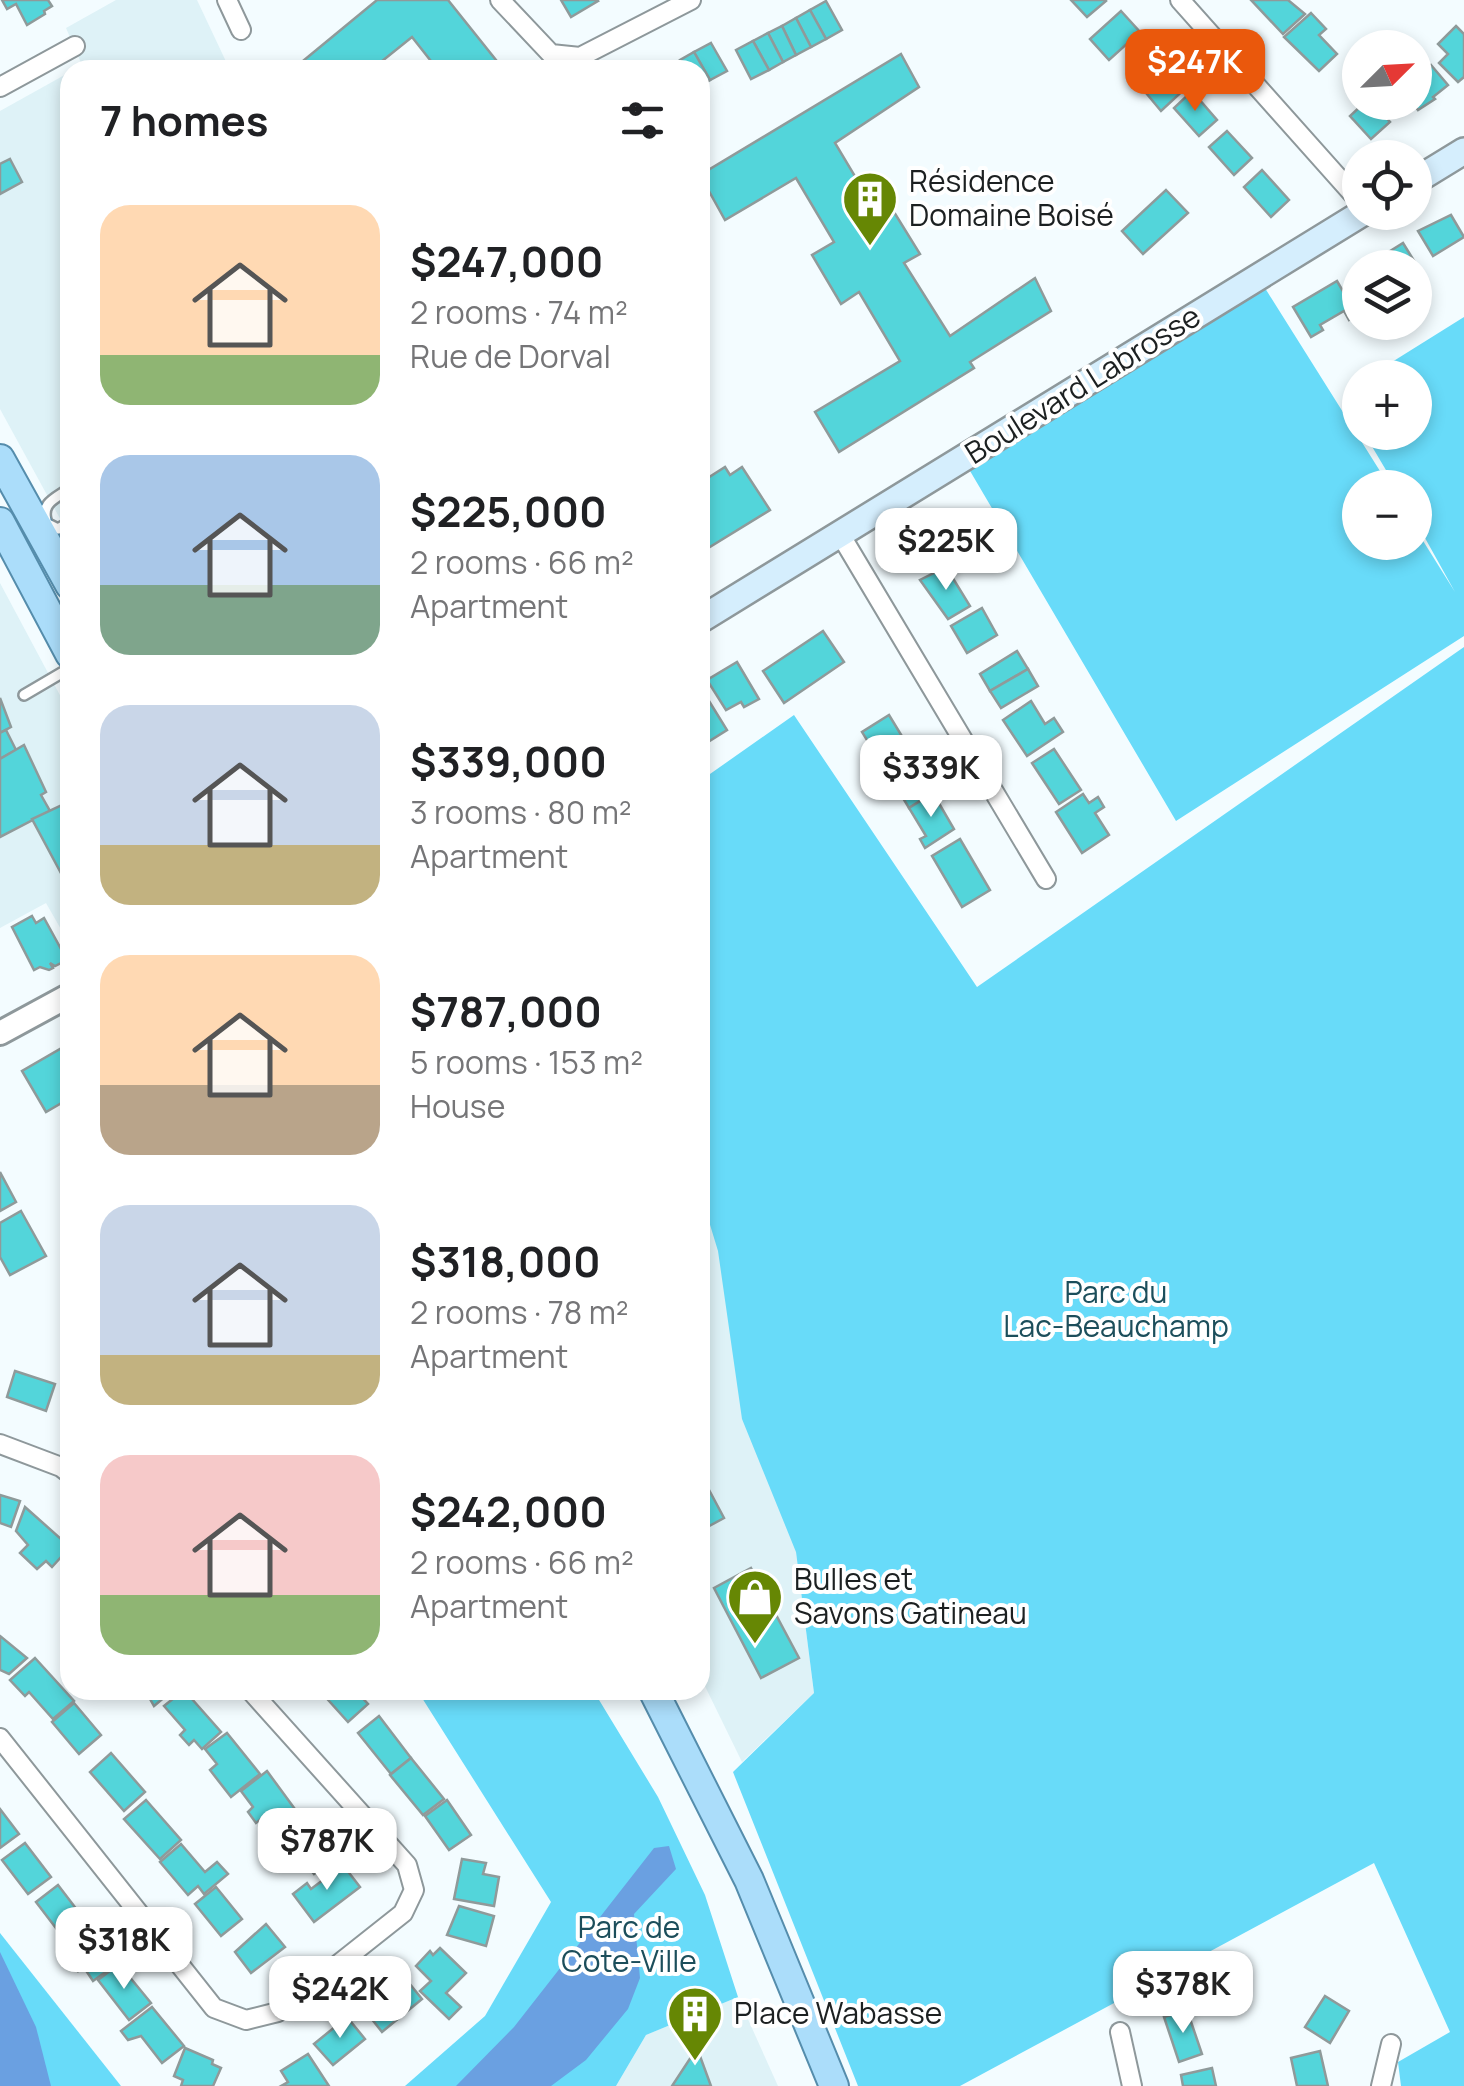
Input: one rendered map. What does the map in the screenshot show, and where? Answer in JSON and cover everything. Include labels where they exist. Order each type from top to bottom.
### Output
[{"type":"main road","points":[[1432,171],[1464,151]]},
{"type":"main road","name":"Boulevard Labrosse","points":[[710,614],[1342,226]]},
{"type":"main road","points":[[0,459],[42,525],[60,563]]},
{"type":"main road","points":[[4,540],[60,637]]},
{"type":"main road","points":[[658,1700],[750,1880],[834,2086]]},
{"type":"street","points":[[226,0],[241,30]]},
{"type":"street","points":[[500,0],[552,54],[580,57],[691,0]]},
{"type":"street","points":[[1180,0],[1342,182]]},
{"type":"street","points":[[0,87],[75,46]]},
{"type":"street","points":[[4,540],[42,525]]},
{"type":"street","points":[[840,534],[1046,879]]},
{"type":"street","points":[[0,1032],[60,1000]]},
{"type":"street","points":[[0,1444],[60,1466]]},
{"type":"street","points":[[0,1738],[214,2008],[246,2020],[278,2012],[403,1913],[414,1890],[407,1865],[259,1700]]},
{"type":"street","points":[[1120,2032],[1132,2086]]},
{"type":"street","points":[[1381,2086],[1391,2044]]},
{"type":"lane","points":[[60,495],[47,504],[42,525],[60,528]]},
{"type":"lane","points":[[24,695],[60,674]]},
{"type":"shaded area","points":[[116,0],[197,0],[225,60],[80,60],[66,28]]},
{"type":"shaded area","points":[[60,78],[60,519],[0,409],[0,111]]},
{"type":"shaded area","points":[[0,583],[60,695],[60,928],[46,903],[0,928]]},
{"type":"shaded area","points":[[710,1166],[758,1254],[814,1693],[742,1762],[710,1696]]},
{"type":"shaded area","points":[[669,1846],[676,1869],[634,1914],[640,1978],[628,2009],[586,2060],[551,2086],[456,2086],[514,2027],[654,1848]]},
{"type":"shaded area","points":[[0,1952],[36,2027],[51,2086],[0,2086]]},
{"type":"shaded area","points":[[738,1997],[778,2086],[616,2086],[646,2035]]},
{"type":"green space","points":[[1258,277],[1342,411],[1342,450],[1367,450],[1379,470],[1342,470],[1342,560],[1432,560],[1432,555],[1455,592],[1432,551],[1432,470],[1386,470],[1374,450],[1432,450],[1432,360],[1395,360],[1464,317],[1464,636],[1176,821],[963,459]]},
{"type":"green space","name":"Parc du Lac-Beauchamp","points":[[1464,647],[1464,2086],[1401,2086],[1398,2062],[1450,2032],[1374,1863],[960,2086],[858,2086],[733,1772],[814,1693],[796,1552],[742,1419],[718,1251],[710,1225],[710,774],[794,715],[977,987]]},
{"type":"green space","name":"Parc de Cote-Ville","points":[[423,1700],[599,1700],[658,1797],[705,1895],[738,1997],[646,2035],[616,2086],[405,2086],[485,2016],[551,1902]]},
{"type":"green space","points":[[0,1933],[121,2086],[0,2086]]},
{"type":"building","points":[[2,0],[48,0],[52,6],[27,25],[16,4],[7,9]]},
{"type":"building","points":[[377,0],[448,0],[496,60],[430,60],[412,37],[383,60],[304,60]]},
{"type":"building","points":[[561,0],[597,0],[598,1],[571,17]]},
{"type":"building","points":[[1071,0],[1105,0],[1106,1],[1087,17]]},
{"type":"building","points":[[1251,0],[1288,0],[1305,14],[1283,34]]},
{"type":"building","points":[[826,1],[842,30],[826,39],[810,10]]},
{"type":"building","points":[[810,10],[826,39],[811,47],[796,18]]},
{"type":"building","points":[[1121,11],[1140,32],[1109,60],[1090,39]]},
{"type":"building","points":[[1311,13],[1326,29],[1319,35],[1337,54],[1319,71],[1284,37]]},
{"type":"building","points":[[796,18],[811,47],[796,55],[782,26]]},
{"type":"building","points":[[782,26],[796,55],[783,62],[768,33]]},
{"type":"building","points":[[1456,26],[1464,34],[1464,77],[1458,82],[1439,63],[1448,54],[1438,44]]},
{"type":"building","points":[[768,33],[783,62],[769,70],[753,41]]},
{"type":"building","points":[[753,41],[769,70],[751,79],[736,50]]},
{"type":"building","points":[[711,43],[727,71],[710,80],[710,60],[699,60],[694,52]]},
{"type":"building","points":[[1157,51],[1188,86],[1161,111],[1146,93],[1154,86],[1138,68]]},
{"type":"building","points":[[694,52],[699,60],[680,60]]},
{"type":"building","name":"Résidence Domaine Boisé","points":[[901,54],[919,87],[835,143],[881,220],[894,212],[920,254],[904,263],[950,336],[1035,278],[1051,311],[970,362],[974,368],[839,452],[815,412],[900,361],[859,292],[841,304],[812,255],[834,242],[796,178],[725,220],[710,193],[710,169]]},
{"type":"building","points":[[1432,66],[1448,85],[1432,101]]},
{"type":"building","points":[[1192,91],[1217,120],[1199,136],[1174,108]]},
{"type":"building","points":[[1354,120],[1388,120],[1371,139]]},
{"type":"building","points":[[1227,131],[1252,158],[1234,175],[1209,147]]},
{"type":"building","points":[[10,159],[22,182],[0,194],[0,164]]},
{"type":"building","points":[[1262,170],[1289,200],[1271,217],[1244,187]]},
{"type":"building","points":[[1166,190],[1188,213],[1143,254],[1122,231]]},
{"type":"building","points":[[1451,215],[1464,237],[1433,256],[1418,231],[1432,230],[1432,224]]},
{"type":"building","points":[[1337,281],[1342,290],[1342,312],[1320,325],[1323,330],[1311,337],[1293,307]]},
{"type":"building","points":[[725,467],[730,475],[742,467],[770,510],[710,547],[710,477]]},
{"type":"building","points":[[947,511],[962,536],[911,567],[894,540]]},
{"type":"building","points":[[946,567],[970,606],[948,619],[920,580]]},
{"type":"building","points":[[982,608],[997,635],[967,653],[951,626]]},
{"type":"building","points":[[823,631],[844,662],[784,703],[763,671]]},
{"type":"building","points":[[1017,651],[1028,669],[990,691],[980,674]]},
{"type":"building","points":[[737,662],[759,699],[726,710],[710,678]]},
{"type":"building","points":[[1028,669],[1038,686],[1001,708],[990,691]]},
{"type":"building","points":[[0,698],[11,727],[0,733]]},
{"type":"building","points":[[1031,701],[1045,724],[1054,718],[1063,732],[1027,756],[1003,720]]},
{"type":"building","points":[[710,703],[727,730],[710,741]]},
{"type":"building","points":[[889,715],[911,751],[884,768],[862,732]]},
{"type":"building","points":[[6,730],[16,750],[0,759],[0,733]]},
{"type":"building","points":[[24,745],[46,792],[41,795],[50,811],[0,837],[0,759]]},
{"type":"building","points":[[1054,749],[1081,790],[1059,804],[1032,763]]},
{"type":"building","points":[[910,756],[933,793],[909,808],[886,770]]},
{"type":"building","points":[[933,793],[954,829],[925,848],[920,839],[926,836],[909,808]]},
{"type":"building","points":[[1083,794],[1089,803],[1098,797],[1104,807],[1095,813],[1109,835],[1082,853],[1056,812]]},
{"type":"building","points":[[60,806],[60,871],[32,819]]},
{"type":"building","points":[[960,839],[990,890],[962,907],[932,856]]},
{"type":"building","points":[[32,916],[36,923],[44,918],[60,947],[60,964],[50,963],[53,968],[49,970],[34,970],[12,927]]},
{"type":"building","points":[[60,1049],[60,1104],[46,1112],[22,1071]]},
{"type":"building","points":[[0,1172],[16,1202],[0,1211]]},
{"type":"building","points":[[21,1211],[46,1256],[10,1275],[0,1257],[0,1223]]},
{"type":"building","points":[[15,1371],[55,1384],[46,1411],[7,1397]]},
{"type":"building","points":[[710,1492],[724,1518],[710,1526]]},
{"type":"building","points":[[0,1495],[20,1501],[11,1527],[0,1523]]},
{"type":"building","points":[[25,1507],[60,1538],[60,1558],[52,1567],[46,1561],[37,1569],[20,1553],[28,1545],[16,1531]]},
{"type":"building","points":[[751,1568],[799,1658],[761,1678],[714,1588]]},
{"type":"building","points":[[0,1636],[27,1658],[9,1674],[0,1670]]},
{"type":"building","points":[[35,1658],[60,1686],[60,1700],[74,1701],[53,1719],[29,1692],[25,1696],[10,1680]]},
{"type":"building","points":[[172,1700],[193,1700],[221,1732],[202,1749],[194,1740],[189,1745],[180,1735],[185,1730],[164,1706]]},
{"type":"building","points":[[328,1700],[364,1700],[368,1704],[348,1722]]},
{"type":"building","points":[[74,1703],[101,1735],[79,1754],[52,1722]]},
{"type":"building","points":[[379,1716],[411,1758],[391,1774],[358,1733]]},
{"type":"building","points":[[227,1733],[260,1774],[231,1797],[210,1770],[217,1764],[205,1749]]},
{"type":"building","points":[[111,1753],[145,1792],[124,1811],[90,1772]]},
{"type":"building","points":[[411,1758],[444,1799],[423,1815],[390,1775]]},
{"type":"building","points":[[267,1771],[300,1816],[274,1836],[261,1819],[256,1823],[248,1812],[253,1807],[241,1791]]},
{"type":"building","points":[[146,1800],[181,1840],[160,1859],[124,1819]]},
{"type":"building","points":[[447,1800],[471,1835],[449,1850],[425,1816]]},
{"type":"building","points":[[0,1809],[19,1834],[0,1848]]},
{"type":"building","points":[[303,1816],[336,1857],[314,1874],[281,1833]]},
{"type":"building","points":[[25,1843],[51,1877],[28,1894],[2,1860]]},
{"type":"building","points":[[181,1844],[205,1872],[217,1862],[228,1874],[204,1894],[198,1886],[188,1895],[160,1862]]},
{"type":"building","points":[[462,1859],[486,1863],[483,1874],[499,1877],[494,1906],[454,1899]]},
{"type":"building","points":[[343,1865],[360,1887],[314,1922],[293,1894],[307,1883],[311,1889]]},
{"type":"building","points":[[58,1885],[84,1919],[62,1936],[36,1902]]},
{"type":"building","points":[[216,1887],[242,1919],[221,1936],[195,1904]]},
{"type":"building","points":[[459,1906],[494,1916],[486,1946],[447,1935]]},
{"type":"building","points":[[82,1924],[99,1948],[104,1944],[118,1963],[93,1981],[83,1966],[78,1971],[62,1950],[68,1946],[62,1938]]},
{"type":"building","points":[[266,1924],[285,1947],[251,1973],[235,1952]]},
{"type":"building","points":[[440,1948],[466,1973],[446,1993],[461,2007],[449,2019],[420,1991],[431,1981],[416,1966],[430,1951],[433,1955]]},
{"type":"building","points":[[119,1964],[151,2003],[129,2020],[98,1980]]},
{"type":"building","points":[[405,1978],[422,1999],[382,2032],[363,2008]]},
{"type":"building","points":[[1325,1996],[1349,2011],[1330,2043],[1305,2027]]},
{"type":"building","points":[[152,2007],[184,2046],[162,2063],[141,2036],[128,2040],[121,2031]]},
{"type":"building","points":[[1187,2010],[1202,2054],[1179,2062],[1164,2017]]},
{"type":"building","points":[[347,2017],[365,2039],[333,2065],[314,2044]]},
{"type":"building","points":[[185,2048],[213,2060],[212,2064],[221,2068],[213,2086],[181,2086],[183,2080],[174,2076]]},
{"type":"building","name":"Place Wabasse","points":[[697,2048],[711,2086],[672,2086]]},
{"type":"building","points":[[1320,2051],[1328,2086],[1297,2086],[1291,2058]]},
{"type":"building","points":[[308,2054],[329,2086],[281,2086],[288,2082],[281,2071]]},
{"type":"building","points":[[1212,2068],[1216,2086],[1183,2086],[1181,2075]]},
{"type":"place","name":"Résidence Domaine Boisé","points":[[870,248]]},
{"type":"place","name":"Bulles et Savons Gatineau","points":[[755,1646]]},
{"type":"place","name":"Place Wabasse","points":[[695,2063]]}]
